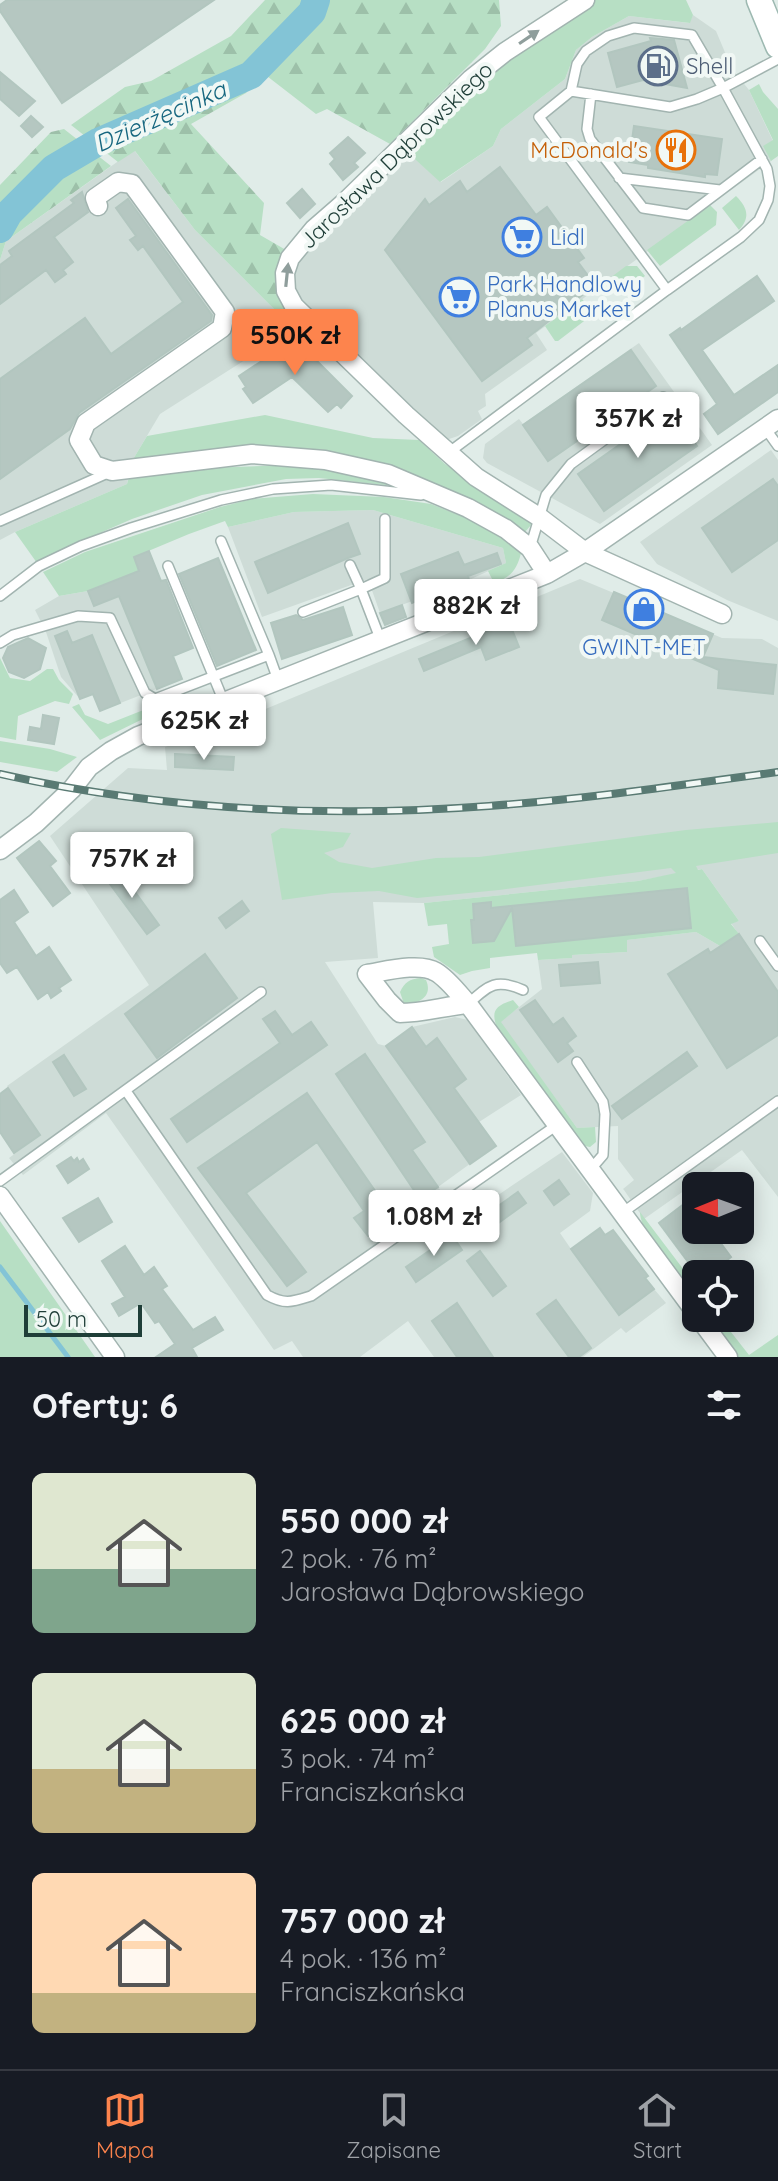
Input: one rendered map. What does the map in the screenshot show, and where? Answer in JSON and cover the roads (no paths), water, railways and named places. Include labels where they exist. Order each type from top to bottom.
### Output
[{"type":"street","name":"Jarosława Dąbrowskiego","points":[[585,0],[505,52],[471,79],[314,229],[290,258],[285,273],[286,291],[294,306],[476,477],[539,517],[585,552],[722,614]]},
{"type":"street","points":[[759,0],[778,46]]},
{"type":"street","points":[[98,206],[95,198],[118,182],[132,184],[225,312],[222,328],[86,423],[79,440],[94,465],[112,471],[252,454],[325,460],[388,474],[468,508],[506,529],[530,548],[547,574]]},
{"type":"street","points":[[0,850],[36,823],[72,789],[89,767],[138,736],[547,574],[585,552],[771,423]]},
{"type":"street","points":[[468,1004],[400,1013],[367,974],[420,967],[436,972],[468,1004],[682,1294]]},
{"type":"street","points":[[0,1196],[115,1357]]},
{"type":"street","points":[[710,1332],[728,1357]]},
{"type":"lane","points":[[448,453],[741,237],[759,220],[768,200],[770,186],[767,169],[692,35],[634,28],[608,36],[586,51],[577,64],[571,91],[539,117],[667,290]]},
{"type":"lane","points":[[571,91],[670,107],[723,88],[778,59]]},
{"type":"lane","points":[[591,94],[587,129],[590,139],[643,208],[688,215],[762,159]]},
{"type":"lane","points":[[619,178],[720,190]]},
{"type":"lane","points":[[530,548],[546,495],[571,464],[663,397]]},
{"type":"lane","points":[[771,423],[778,446]]},
{"type":"lane","points":[[0,521],[112,471]]},
{"type":"lane","points":[[0,596],[39,566],[81,546],[221,500],[273,489],[331,485],[437,497],[468,508]]},
{"type":"lane","points":[[303,612],[385,578],[385,519]]},
{"type":"lane","points":[[221,541],[278,680]]},
{"type":"lane","points":[[350,565],[381,641]]},
{"type":"lane","points":[[168,566],[224,702]]},
{"type":"lane","points":[[0,643],[13,635],[78,616],[110,618],[145,693],[155,699],[164,726]]},
{"type":"lane","points":[[155,699],[269,655]]},
{"type":"lane","points":[[760,941],[778,966]]},
{"type":"lane","points":[[468,1004],[486,988],[506,982],[523,990]]},
{"type":"lane","points":[[0,1181],[261,992]]},
{"type":"lane","points":[[577,1062],[603,1102],[605,1114],[603,1155],[590,1170]]},
{"type":"lane","points":[[126,1091],[267,1295],[279,1301],[292,1302],[311,1296],[557,1125]]},
{"type":"lane","points":[[622,1213],[778,1101]]},
{"type":"waterway","name":"Dzierżęcinka","points":[[0,229],[9,213],[54,168],[98,142],[251,75],[312,12],[316,0]]},
{"type":"waterway","points":[[0,1267],[68,1357]]},
{"type":"railway","points":[[0,774],[121,796],[182,803],[305,811],[366,811],[525,803],[778,772]]},
{"type":"place","name":"Shell","points":[[658,66]]},
{"type":"place","name":"McDonald's","points":[[676,150]]},
{"type":"place","name":"Lidl","points":[[522,237]]},
{"type":"place","name":"Park Handlowy Planus Market","points":[[459,297]]},
{"type":"place","name":"GWINT-MET","points":[[644,609]]}]
